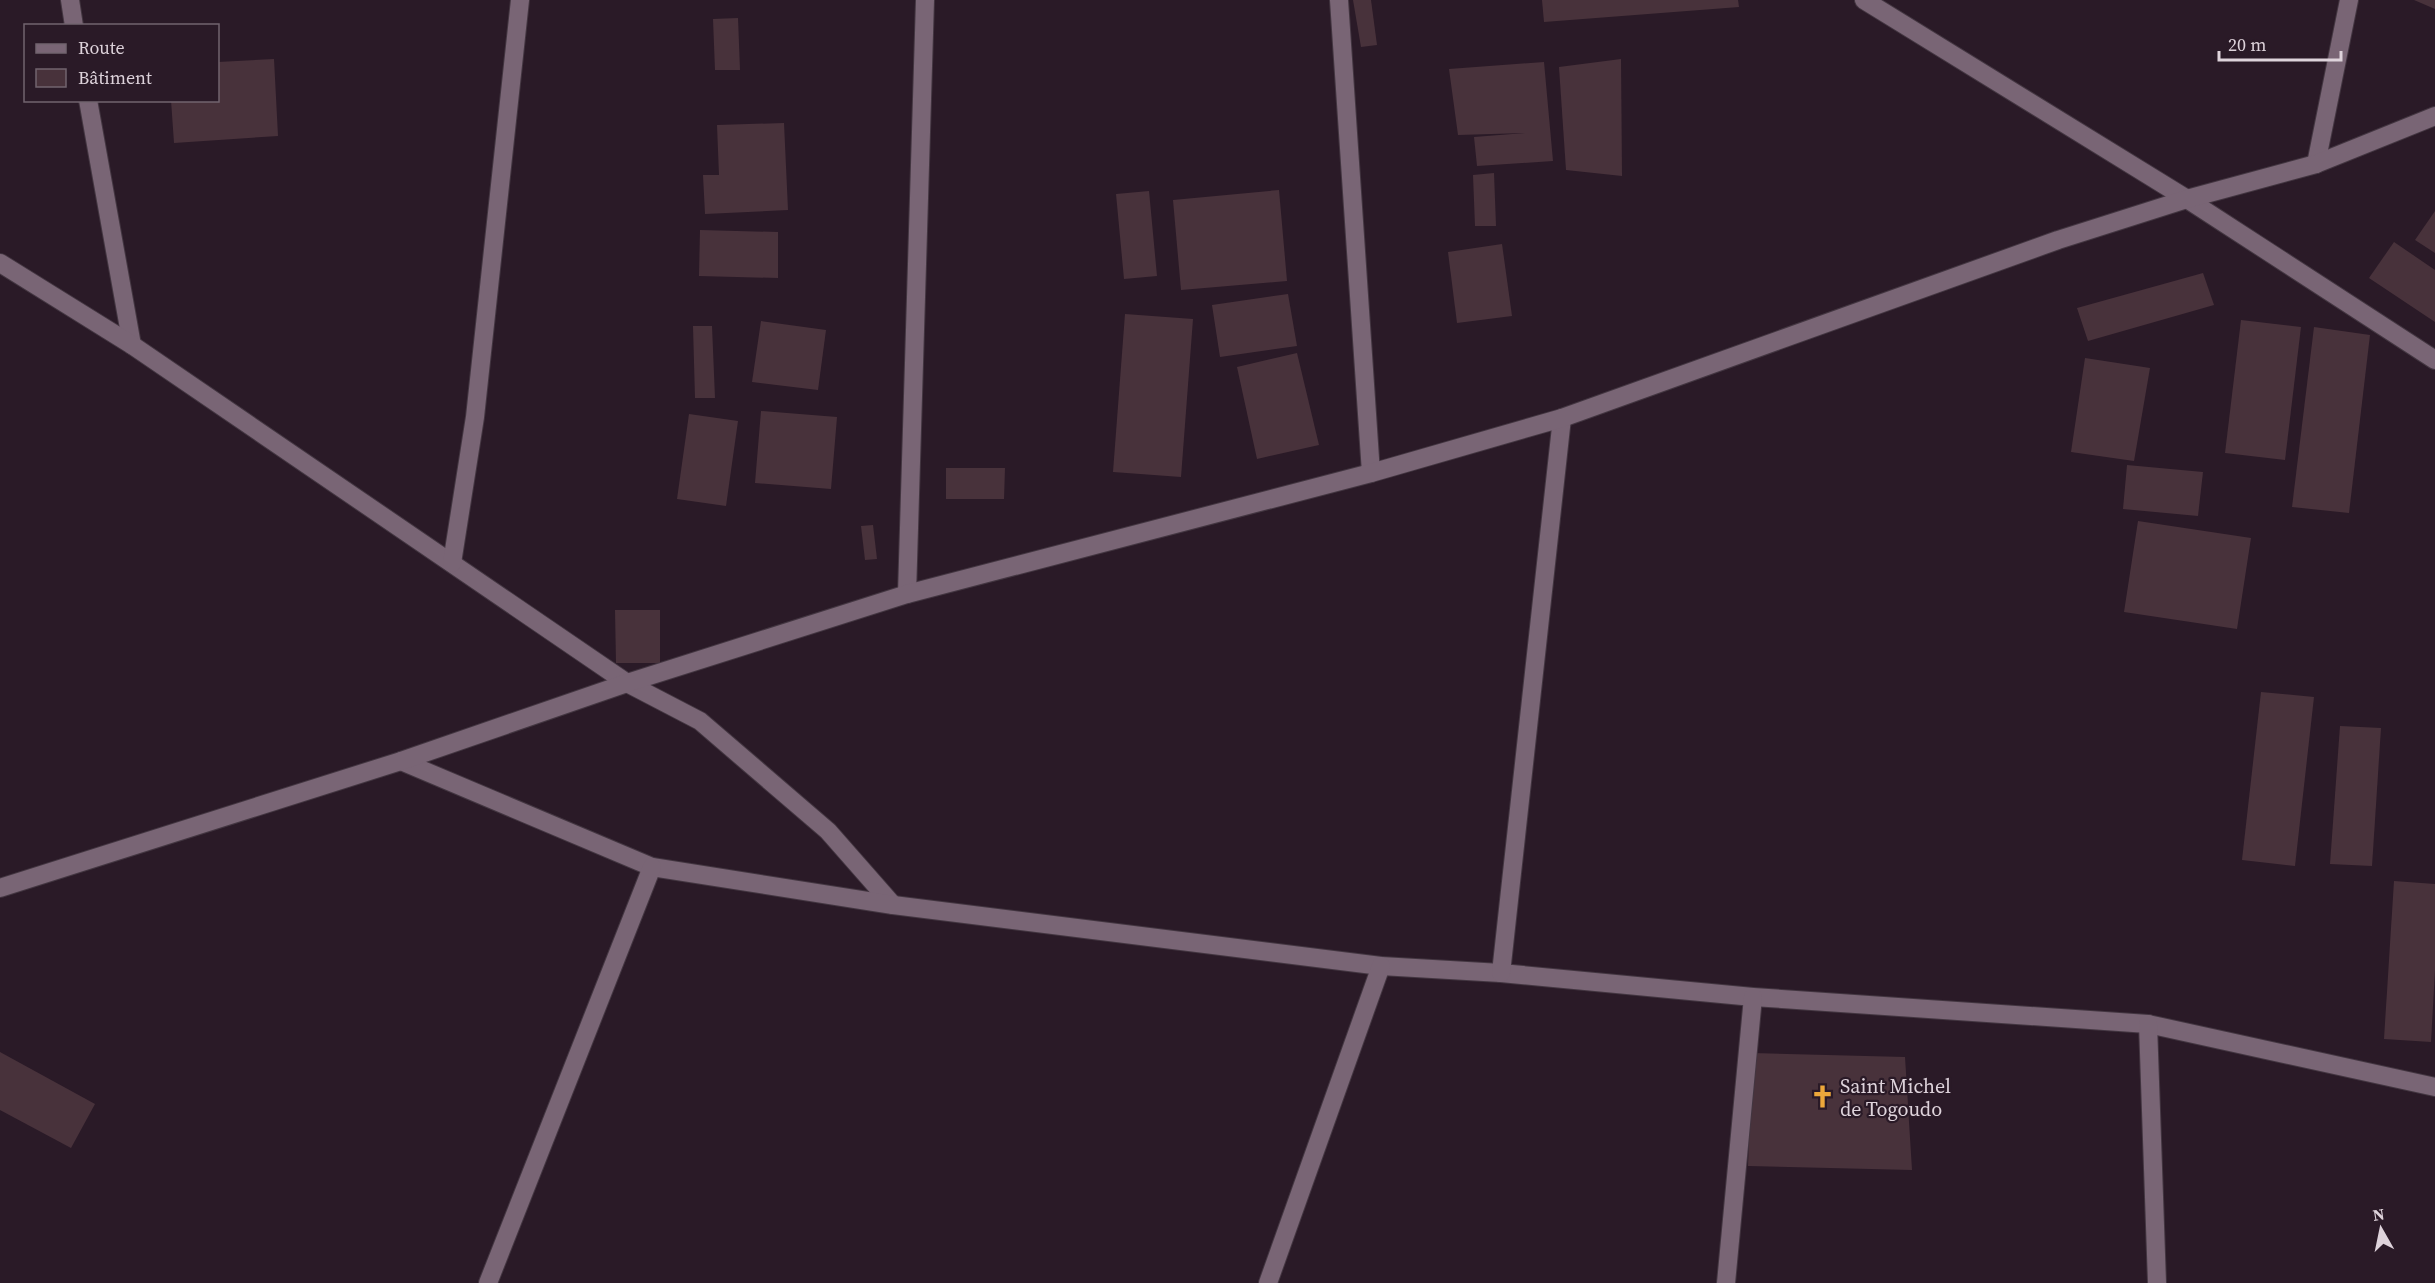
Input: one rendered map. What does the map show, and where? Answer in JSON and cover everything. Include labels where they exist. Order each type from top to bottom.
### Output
[{"type":"street","points":[[70,0],[74,24]]},
{"type":"street","points":[[452,563],[475,417],[520,0]]},
{"type":"street","points":[[908,594],[925,0]]},
{"type":"street","points":[[1339,0],[1371,473]]},
{"type":"street","points":[[1864,0],[2187,199],[2435,360]]},
{"type":"street","points":[[2316,164],[2349,0]]},
{"type":"street","points":[[88,102],[132,345]]},
{"type":"street","points":[[0,888],[400,761],[627,683],[908,594],[1371,473],[1562,418],[2058,240],[2187,199],[2316,164],[2435,116]]},
{"type":"street","points":[[0,263],[132,345],[627,683],[700,721],[828,831],[893,905]]},
{"type":"street","points":[[1501,973],[1562,418]]},
{"type":"street","points":[[400,761],[652,867],[893,905],[1381,966],[1501,973],[1753,997],[2148,1024],[2435,1087]]},
{"type":"street","points":[[488,1283],[652,867]]},
{"type":"street","points":[[1268,1283],[1381,966]]},
{"type":"street","points":[[1726,1283],[1753,997]]},
{"type":"street","points":[[2148,1024],[2157,1283]]},
{"type":"building","points":[[1353,0],[1371,0],[1377,45],[1361,47]]},
{"type":"building","points":[[1542,0],[1738,0],[1739,7],[1544,22]]},
{"type":"building","points":[[2414,0],[2435,0],[2435,9]]},
{"type":"building","points":[[738,18],[740,70],[715,70],[713,19]]},
{"type":"building","points":[[274,59],[278,136],[174,143],[171,102],[219,102],[219,62]]},
{"type":"building","points":[[1621,59],[1622,176],[1566,170],[1559,67]]},
{"type":"building","points":[[1544,62],[1553,161],[1477,166],[1474,137],[1525,133],[1458,135],[1449,69]]},
{"type":"building","points":[[784,123],[788,210],[705,214],[703,175],[719,175],[717,125]]},
{"type":"building","points":[[1494,173],[1496,226],[1475,226],[1473,175]]},
{"type":"building","points":[[1279,190],[1287,281],[1181,290],[1173,200]]},
{"type":"building","points":[[1149,191],[1157,276],[1124,279],[1116,194]]},
{"type":"building","points":[[2435,211],[2435,253],[2415,240]]},
{"type":"building","points":[[700,230],[778,232],[778,278],[699,276]]},
{"type":"building","points":[[2394,242],[2435,270],[2435,322],[2369,278]]},
{"type":"building","points":[[1502,244],[1512,316],[1457,323],[1448,252]]},
{"type":"building","points":[[2203,273],[2214,305],[2088,341],[2077,308]]},
{"type":"building","points":[[1288,294],[1297,346],[1220,357],[1212,305]]},
{"type":"building","points":[[1125,314],[1193,319],[1181,477],[1113,472]]},
{"type":"building","points":[[2241,320],[2301,327],[2285,460],[2225,453]]},
{"type":"building","points":[[761,321],[826,330],[818,390],[752,382]]},
{"type":"building","points":[[693,326],[712,326],[715,398],[695,398]]},
{"type":"building","points":[[2314,327],[2370,335],[2349,513],[2292,507]]},
{"type":"building","points":[[1297,353],[1319,445],[1257,459],[1237,367]]},
{"type":"building","points":[[2085,358],[2150,368],[2134,461],[2071,452]]},
{"type":"building","points":[[761,411],[837,417],[831,489],[755,483]]},
{"type":"building","points":[[689,414],[738,421],[726,506],[677,499]]},
{"type":"building","points":[[2127,465],[2203,472],[2198,516],[2123,509]]},
{"type":"building","points":[[946,468],[1005,468],[1004,499],[946,499]]},
{"type":"building","points":[[2138,521],[2251,538],[2237,629],[2124,612]]},
{"type":"building","points":[[873,525],[877,559],[865,560],[861,526]]},
{"type":"building","points":[[615,610],[660,610],[660,663],[616,663]]},
{"type":"building","points":[[2261,692],[2314,697],[2295,866],[2242,860]]},
{"type":"building","points":[[2340,726],[2381,728],[2372,866],[2330,864]]},
{"type":"building","points":[[2394,881],[2435,884],[2435,970],[2431,1042],[2384,1039]]},
{"type":"building","points":[[0,1052],[95,1104],[71,1148],[0,1110]]},
{"type":"building","points":[[1752,1053],[1905,1057],[1912,1170],[1748,1166]]},
{"type":"place","name":"Saint Michel de Togoudo","points":[[1822,1097]]}]
